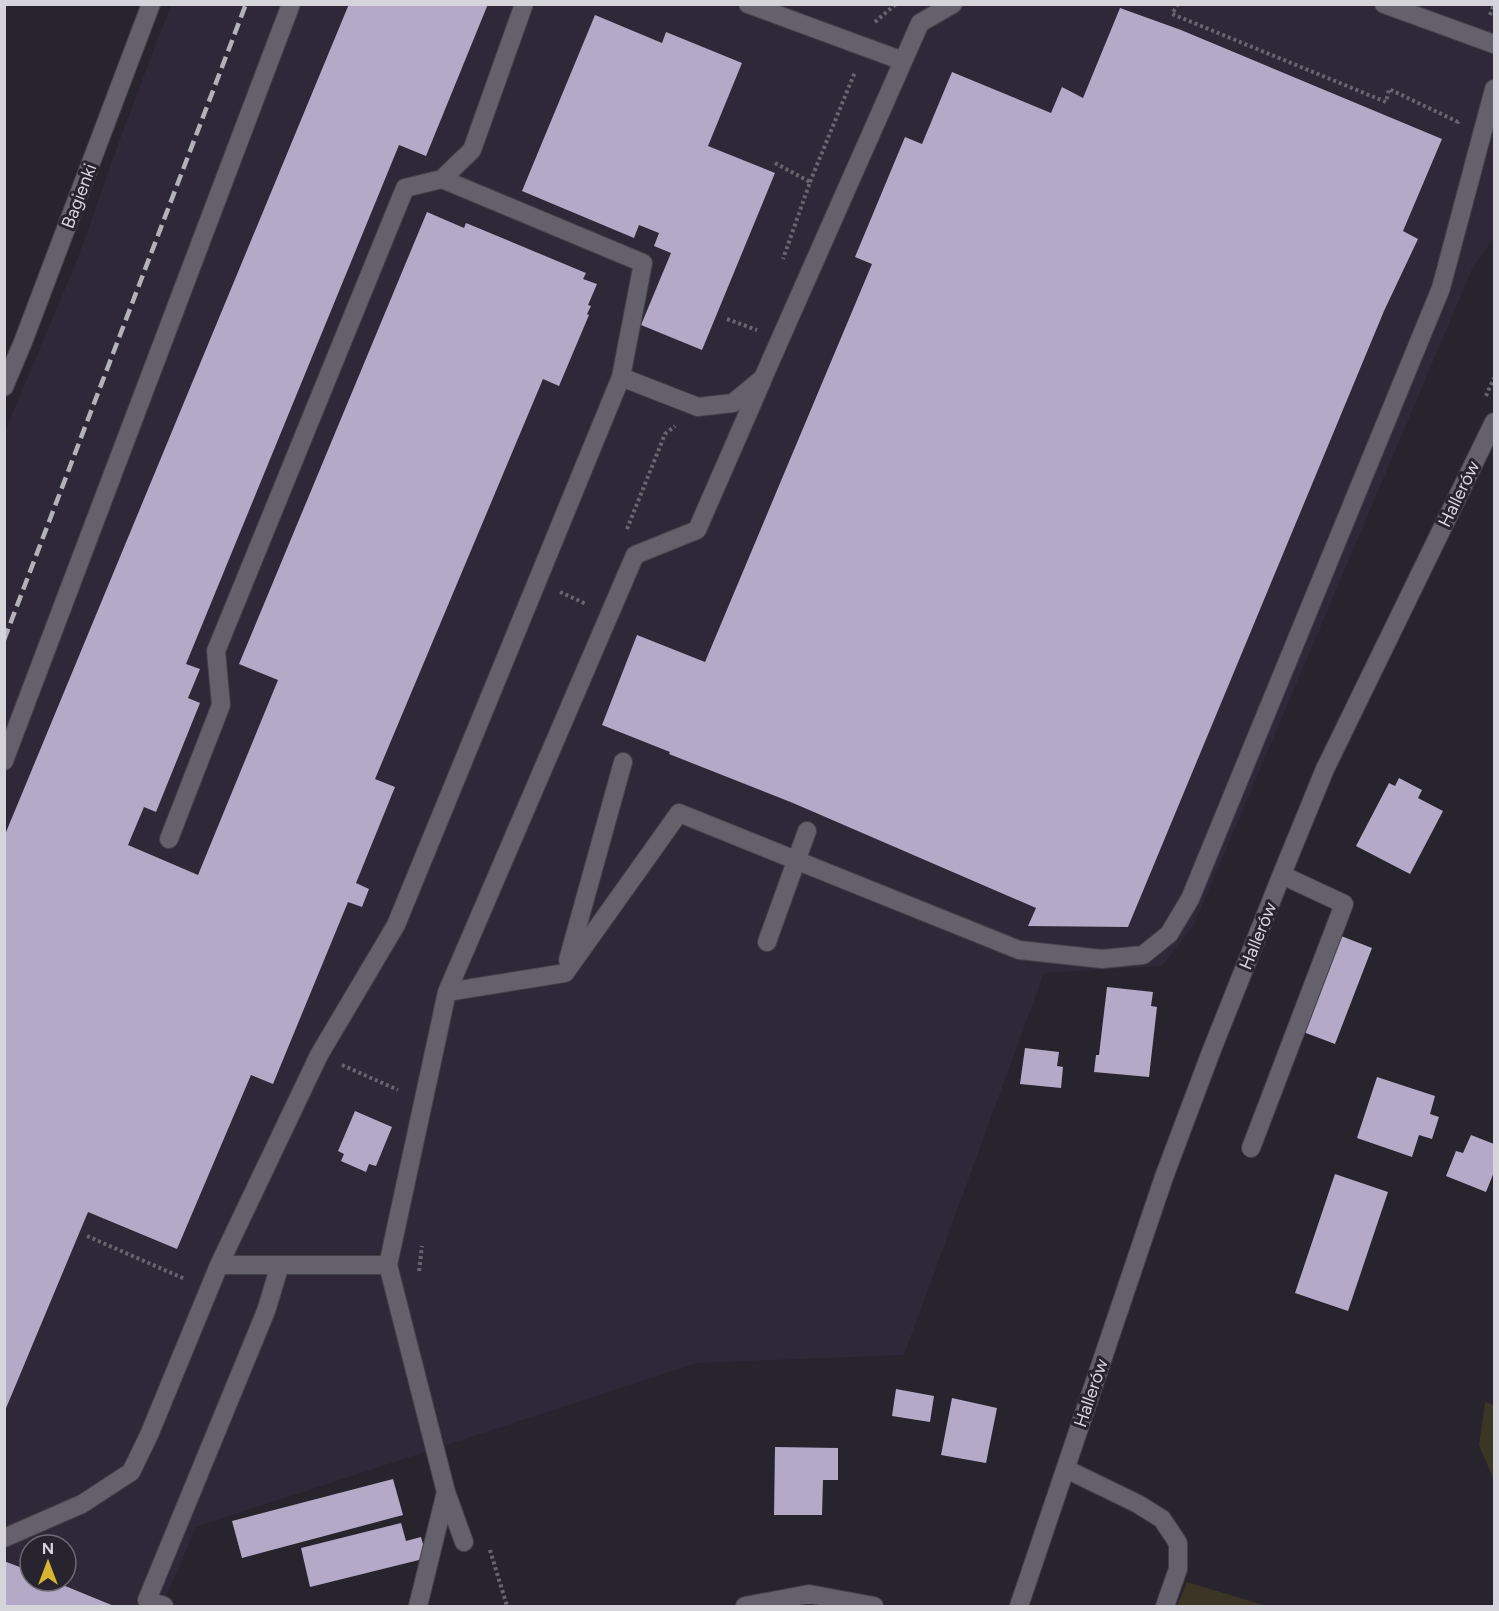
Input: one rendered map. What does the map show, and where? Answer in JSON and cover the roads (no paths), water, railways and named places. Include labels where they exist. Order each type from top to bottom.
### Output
[{"type":"street","name":"Bagienki","points":[[4,387],[151,4]]},
{"type":"street","points":[[4,760],[291,4]]},
{"type":"street","points":[[169,839],[221,705],[216,651],[405,188],[442,178],[472,150],[524,4]]},
{"type":"street","points":[[748,4],[903,61]]},
{"type":"street","points":[[1384,4],[1489,42]]},
{"type":"street","points":[[464,1542],[446,1492],[388,1265],[447,992],[635,555],[697,530],[920,23],[953,5]]},
{"type":"street","points":[[447,992],[565,973],[679,813],[1019,950],[1102,959],[1143,955],[1169,934],[1190,899],[1442,288],[1494,89]]},
{"type":"street","points":[[4,1538],[82,1504],[131,1472],[149,1435],[219,1265],[320,1055],[396,924],[621,377],[643,263],[442,178]]},
{"type":"street","points":[[621,377],[698,406],[733,402],[763,378]]},
{"type":"street","name":"Hallerów","points":[[1018,1606],[1164,1177],[1282,875],[1325,769],[1494,422]]},
{"type":"street","points":[[565,973],[623,762]]},
{"type":"street","points":[[767,942],[807,831]]},
{"type":"street","points":[[1251,1148],[1344,904],[1282,875]]},
{"type":"street","points":[[219,1265],[388,1265]]},
{"type":"street","points":[[164,1606],[147,1600],[266,1311],[279,1265]]},
{"type":"street","points":[[1066,1469],[1138,1504],[1161,1519],[1178,1543],[1178,1569],[1165,1606]]},
{"type":"street","points":[[418,1606],[446,1492]]},
{"type":"street","points":[[1005,1606],[1013,1600],[1027,1581]]},
{"type":"street","points":[[745,1606],[809,1593],[874,1606]]},
{"type":"railway","points":[[4,640],[246,4]]}]
